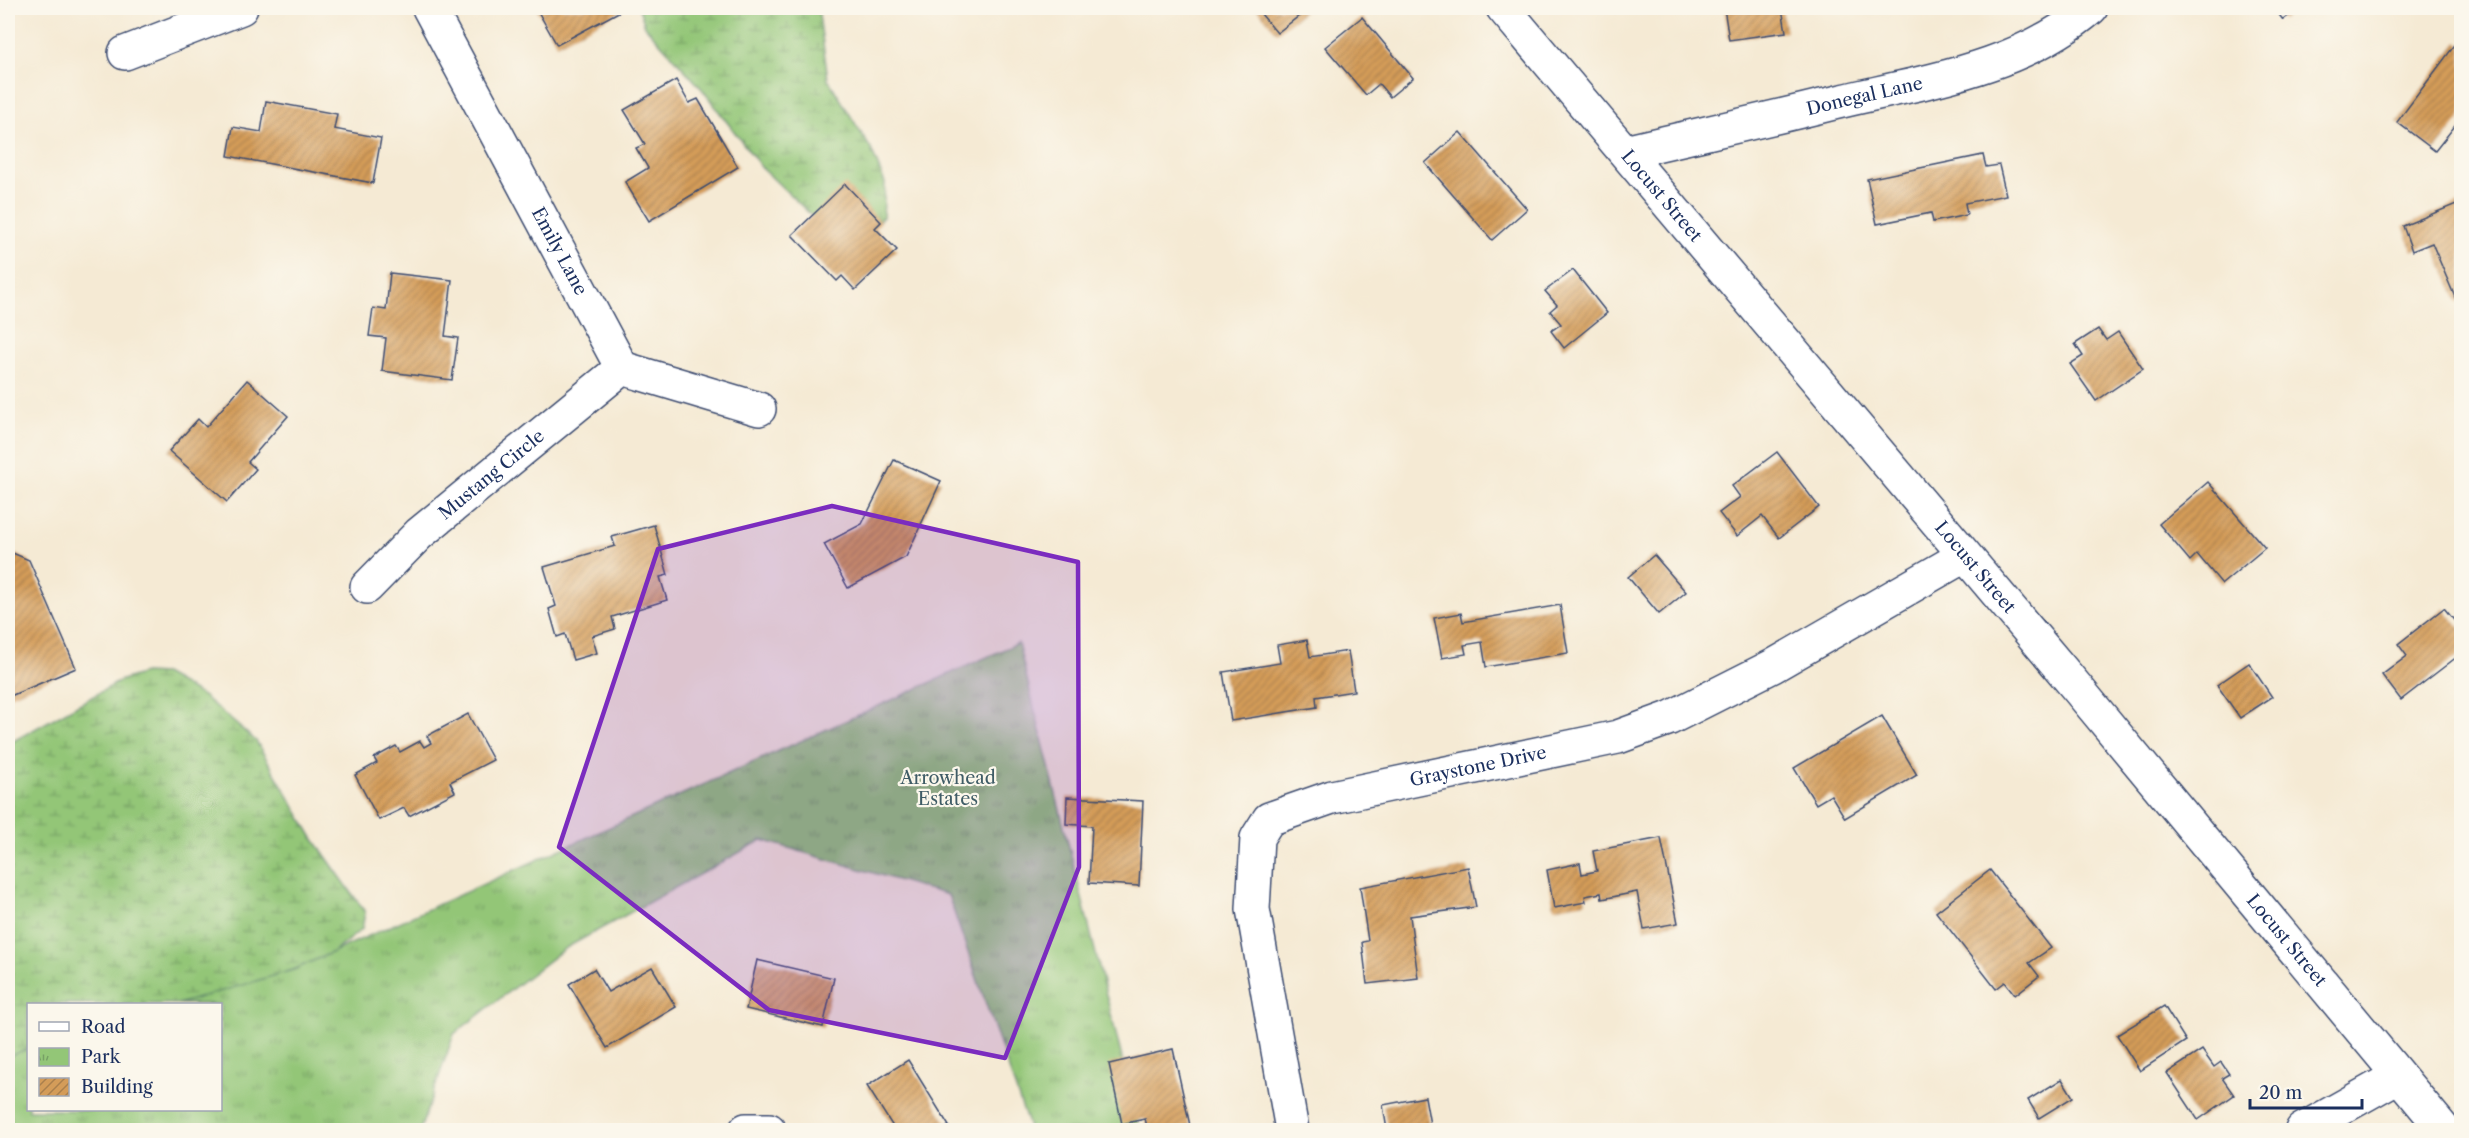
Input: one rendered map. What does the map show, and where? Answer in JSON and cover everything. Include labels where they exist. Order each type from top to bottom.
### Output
[{"type":"street","points":[[125,53],[241,8]]},
{"type":"street","name":"Emily Lane","points":[[429,8],[622,368]]},
{"type":"street","name":"Locust Street","points":[[1503,8],[2078,689],[2444,1131]]},
{"type":"street","name":"Donegal Lane","points":[[1625,152],[1939,78],[1999,61],[2044,41],[2091,8]]},
{"type":"street","points":[[622,368],[759,409]]},
{"type":"street","name":"Mustang Circle","points":[[367,587],[419,534],[622,368]]},
{"type":"street","name":"Graystone Drive","points":[[1292,1131],[1253,909],[1257,838],[1269,819],[1332,797],[1618,737],[1670,718],[1773,666],[1964,556]]},
{"type":"street","points":[[2302,1131],[2398,1076]]},
{"type":"street","points":[[746,1131],[770,1131]]},
{"type":"highlighted area","points":[[832,506],[1078,562],[1079,867],[1005,1058],[769,1010],[559,847],[658,549]]},
{"type":"green space","points":[[639,8],[818,8],[828,79],[871,149],[885,183],[883,217],[861,239],[810,214],[761,167],[702,89],[645,26]]},
{"type":"green space","name":"Arrowhead Estates","points":[[1018,643],[1140,1130],[1030,1130],[948,895],[762,840],[564,949],[454,1034],[420,1130],[8,1130],[8,1056],[27,1049],[27,1111],[222,1111],[222,1003],[181,1003],[293,970]]},
{"type":"green space","points":[[144,673],[164,674],[203,696],[256,741],[313,838],[365,912],[362,929],[292,985],[222,1003],[27,1003],[27,1083],[8,1092],[8,744],[122,680]]},
{"type":"building","points":[[536,8],[626,8],[557,45]]},
{"type":"building","points":[[1256,8],[1301,8],[1304,12],[1277,33]]},
{"type":"building","points":[[1724,8],[1782,8],[1786,32],[1729,40]]},
{"type":"building","points":[[2274,8],[2299,8],[2283,20]]},
{"type":"building","points":[[1362,17],[1413,78],[1390,97],[1379,84],[1366,95],[1325,47]]},
{"type":"building","points":[[2457,42],[2462,46],[2462,117],[2435,151],[2397,122]]},
{"type":"building","points":[[676,80],[689,103],[698,99],[738,167],[649,221],[625,182],[648,168],[636,148],[645,144],[624,110]]},
{"type":"building","points":[[266,101],[337,114],[334,129],[381,138],[373,183],[228,156],[233,127],[261,132]]},
{"type":"building","points":[[1460,132],[1527,209],[1492,240],[1425,163]]},
{"type":"building","points":[[1983,155],[1986,167],[1999,165],[2006,195],[1965,203],[1967,215],[1933,222],[1931,213],[1877,224],[1867,179]]},
{"type":"building","points":[[845,184],[881,222],[875,228],[897,250],[855,290],[842,276],[837,281],[792,235]]},
{"type":"building","points":[[2461,202],[2462,301],[2457,302],[2432,243],[2412,251],[2403,226]]},
{"type":"building","points":[[1573,270],[1607,313],[1564,348],[1551,331],[1561,324],[1550,311],[1557,305],[1545,291]]},
{"type":"building","points":[[390,273],[452,280],[445,336],[458,338],[452,380],[382,371],[386,338],[369,336],[373,308],[386,310]]},
{"type":"building","points":[[2098,329],[2106,340],[2118,332],[2143,369],[2096,401],[2070,364],[2083,356],[2075,344]]},
{"type":"building","points":[[247,380],[288,416],[248,462],[256,469],[227,502],[169,451],[198,419],[206,427]]},
{"type":"building","points":[[1777,452],[1819,507],[1779,538],[1762,516],[1737,536],[1719,513],[1740,497],[1732,486]]},
{"type":"building","points":[[894,460],[941,481],[906,557],[848,588],[824,544],[862,524]]},
{"type":"building","points":[[2208,482],[2265,548],[2222,584],[2197,554],[2190,561],[2159,524]]},
{"type":"building","points":[[654,525],[668,575],[660,577],[667,600],[612,617],[615,629],[592,636],[597,653],[573,660],[565,634],[557,637],[549,609],[556,606],[544,567],[615,546],[612,537]]},
{"type":"building","points":[[8,551],[29,560],[76,668],[8,697]]},
{"type":"building","points":[[1654,555],[1686,592],[1659,614],[1628,577]]},
{"type":"building","points":[[1560,605],[1568,653],[1486,667],[1482,642],[1464,645],[1466,654],[1442,658],[1434,618],[1461,613],[1463,622]]},
{"type":"building","points":[[2444,608],[2462,630],[2462,653],[2401,700],[2382,675],[2407,656],[2398,644]]},
{"type":"building","points":[[1307,640],[1310,657],[1348,651],[1354,691],[1316,697],[1317,707],[1231,721],[1223,672],[1280,663],[1277,645]]},
{"type":"building","points":[[2249,663],[2272,697],[2240,718],[2217,685]]},
{"type":"building","points":[[468,714],[493,760],[450,782],[455,792],[409,816],[404,808],[379,820],[355,775],[377,763],[374,758],[396,746],[400,752],[420,741],[424,747],[431,743],[427,736]]},
{"type":"building","points":[[1882,716],[1917,775],[1845,818],[1831,795],[1816,804],[1794,768]]},
{"type":"building","points":[[1067,797],[1143,801],[1139,886],[1089,883],[1092,826],[1066,824]]},
{"type":"building","points":[[1661,838],[1678,923],[1644,929],[1637,892],[1602,899],[1601,893],[1585,896],[1586,902],[1554,908],[1547,870],[1580,863],[1582,874],[1597,871],[1593,851]]},
{"type":"building","points":[[1468,867],[1476,907],[1410,916],[1418,978],[1367,984],[1362,942],[1368,941],[1360,887]]},
{"type":"building","points":[[1990,870],[2051,948],[2029,963],[2039,976],[2015,995],[2005,982],[1996,989],[1936,912]]},
{"type":"building","points":[[757,960],[834,978],[823,1027],[746,1009]]},
{"type":"building","points":[[652,967],[676,1007],[607,1048],[569,984],[594,969],[608,992]]},
{"type":"building","points":[[2164,1006],[2186,1041],[2140,1071],[2117,1035]]},
{"type":"building","points":[[1173,1049],[1191,1130],[1148,1130],[1145,1119],[1122,1124],[1109,1064]]},
{"type":"building","points":[[2202,1050],[2214,1067],[2221,1062],[2229,1074],[2222,1078],[2234,1095],[2198,1120],[2167,1073]]},
{"type":"building","points":[[908,1060],[949,1126],[942,1130],[895,1130],[867,1086]]},
{"type":"building","points":[[2062,1079],[2073,1097],[2039,1118],[2028,1100]]},
{"type":"building","points":[[1425,1097],[1431,1130],[1387,1130],[1383,1105]]}]
